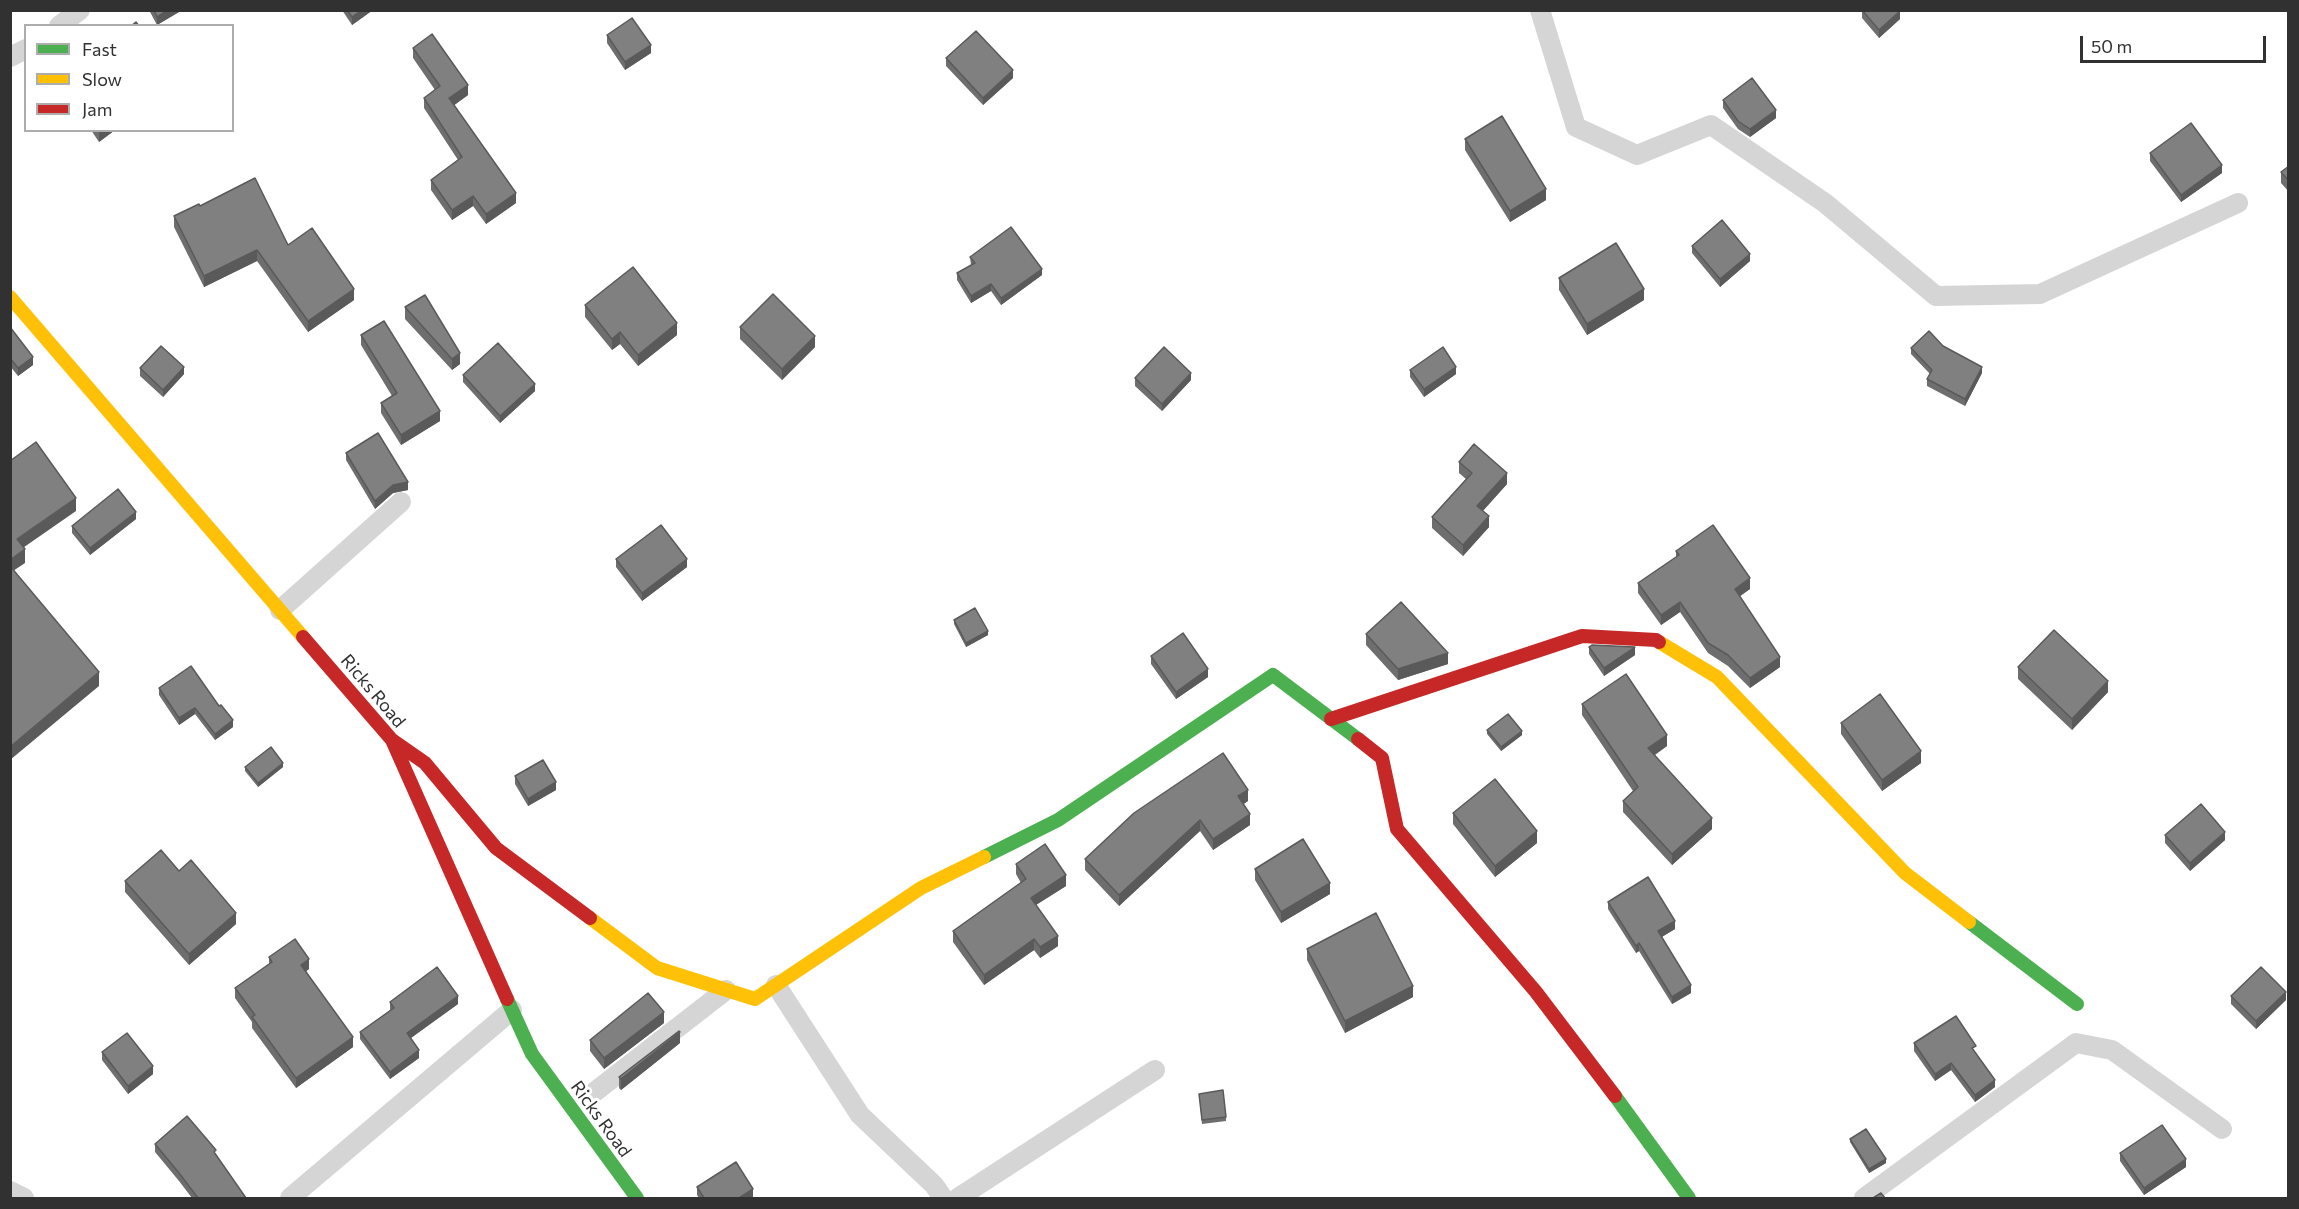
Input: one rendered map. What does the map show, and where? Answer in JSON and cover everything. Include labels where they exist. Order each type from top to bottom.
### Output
[{"type":"street","points":[[62,24],[80,10]]},
{"type":"street","points":[[1540,10],[1576,127],[1637,155],[1711,125],[1825,203],[1936,296],[2040,294],[2238,203]]},
{"type":"street","points":[[10,57],[24,50]]},
{"type":"street","name":"Ricks Road","points":[[10,297],[392,740],[532,1054],[636,1198]]},
{"type":"street","points":[[280,610],[401,502]]},
{"type":"street","points":[[1331,719],[1582,636],[1656,640],[1717,677],[1905,873],[2077,1004]]},
{"type":"street","points":[[392,740],[425,763],[496,848],[657,968],[755,999],[921,888],[1058,820],[1273,675],[1382,758],[1397,829],[1536,992],[1630,1115],[1689,1198]]},
{"type":"street","points":[[776,985],[860,1115],[934,1185],[943,1198]]},
{"type":"street","points":[[592,1094],[726,990]]},
{"type":"street","points":[[290,1198],[512,1010]]},
{"type":"street","points":[[1864,1198],[2076,1043],[2112,1050],[2222,1129]]},
{"type":"street","points":[[958,1198],[1155,1070]]},
{"type":"street","points":[[10,1191],[24,1198]]},
{"type":"building","points":[[154,10],[168,10],[157,17]]},
{"type":"building","points":[[347,10],[362,10],[352,17]]},
{"type":"building","points":[[1862,10],[1900,10],[1900,11],[1879,30]]},
{"type":"building","points":[[632,18],[651,45],[625,62],[607,35]]},
{"type":"building","points":[[976,31],[1013,70],[983,98],[946,58]]},
{"type":"building","points":[[432,34],[468,85],[449,98],[516,193],[486,214],[473,196],[452,210],[431,180],[462,157],[424,98],[440,86],[413,48]]},
{"type":"building","points":[[1752,78],[1776,110],[1750,129],[1738,121],[1723,100]]},
{"type":"building","points":[[1502,116],[1546,189],[1510,211],[1465,139]]},
{"type":"building","points":[[2191,123],[2222,165],[2181,195],[2150,153]]},
{"type":"building","points":[[2289,166],[2289,181],[2281,172]]},
{"type":"building","points":[[255,178],[288,245],[312,228],[354,289],[308,321],[257,250],[204,276],[174,216],[199,204],[200,206]]},
{"type":"building","points":[[1722,220],[1750,254],[1720,279],[1692,246]]},
{"type":"building","points":[[1011,227],[1042,269],[1001,298],[991,284],[971,296],[957,273],[975,263],[970,257]]},
{"type":"building","points":[[1616,243],[1644,289],[1587,324],[1559,278]]},
{"type":"building","points":[[633,267],[677,323],[638,355],[620,332],[612,339],[585,305]]},
{"type":"building","points":[[773,294],[815,336],[782,369],[740,327]]},
{"type":"building","points":[[425,295],[460,353],[452,359],[405,307]]},
{"type":"building","points":[[384,321],[440,411],[401,435],[381,403],[397,393],[361,335]]},
{"type":"building","points":[[10,327],[33,357],[18,368],[10,358]]},
{"type":"building","points":[[1929,331],[1943,346],[1982,367],[1965,399],[1927,379],[1932,370],[1911,348]]},
{"type":"building","points":[[498,343],[535,384],[500,416],[463,375]]},
{"type":"building","points":[[161,346],[184,367],[163,390],[140,368]]},
{"type":"building","points":[[1164,347],[1191,373],[1162,404],[1135,378]]},
{"type":"building","points":[[1443,347],[1456,367],[1424,389],[1410,370]]},
{"type":"building","points":[[378,433],[408,482],[393,485],[375,501],[346,453]]},
{"type":"building","points":[[36,442],[76,498],[17,539],[25,549],[10,560],[10,461]]},
{"type":"building","points":[[1474,444],[1507,473],[1477,506],[1489,516],[1463,545],[1432,517],[1472,473],[1459,462]]},
{"type":"building","points":[[118,489],[136,512],[90,548],[72,526]]},
{"type":"building","points":[[661,525],[687,559],[642,593],[616,559]]},
{"type":"building","points":[[1713,525],[1750,578],[1735,589],[1780,657],[1750,678],[1728,655],[1708,643],[1680,602],[1661,615],[1638,583],[1679,555],[1676,551]]},
{"type":"building","points":[[10,566],[99,672],[10,747]]},
{"type":"building","points":[[1401,602],[1448,653],[1398,669],[1366,634]]},
{"type":"building","points":[[975,608],[988,631],[966,643],[954,620]]},
{"type":"building","points":[[2054,630],[2108,681],[2072,719],[2018,667]]},
{"type":"building","points":[[1183,633],[1208,669],[1176,692],[1151,656]]},
{"type":"building","points":[[1592,645],[1635,647],[1604,668],[1589,647]]},
{"type":"building","points":[[191,666],[219,706],[221,705],[233,720],[215,734],[195,708],[179,718],[159,688]]},
{"type":"building","points":[[1626,674],[1667,735],[1648,748],[1712,818],[1672,854],[1623,801],[1638,787],[1582,704]]},
{"type":"building","points":[[1880,694],[1921,751],[1882,780],[1841,723]]},
{"type":"building","points":[[1508,714],[1522,731],[1501,747],[1487,730]]},
{"type":"building","points":[[271,747],[283,763],[258,783],[245,767]]},
{"type":"building","points":[[1223,753],[1248,790],[1238,796],[1250,814],[1213,839],[1200,820],[1119,895],[1085,859],[1134,813]]},
{"type":"building","points":[[543,760],[556,782],[528,799],[515,776]]},
{"type":"building","points":[[1495,779],[1537,831],[1495,866],[1453,813]]},
{"type":"building","points":[[2201,804],[2225,832],[2190,863],[2165,835]]},
{"type":"building","points":[[1303,839],[1330,883],[1281,912],[1255,869]]},
{"type":"building","points":[[1045,844],[1066,875],[1031,898],[1058,936],[1040,947],[1034,939],[984,975],[953,931],[1026,879],[1016,864]]},
{"type":"building","points":[[161,850],[179,871],[191,860],[236,913],[189,954],[125,881]]},
{"type":"building","points":[[1648,877],[1675,921],[1658,931],[1691,985],[1672,997],[1639,943],[1636,946],[1608,902]]},
{"type":"building","points":[[1376,913],[1413,986],[1345,1021],[1307,949]]},
{"type":"building","points":[[295,939],[309,959],[301,965],[353,1037],[296,1078],[252,1017],[255,1015],[235,988],[272,962],[269,957]]},
{"type":"building","points":[[437,967],[458,996],[407,1033],[419,1050],[390,1072],[360,1032],[394,1008],[390,1002]]},
{"type":"building","points":[[2261,967],[2286,992],[2256,1021],[2231,996]]},
{"type":"building","points":[[648,993],[664,1012],[604,1058],[590,1040]]},
{"type":"building","points":[[1956,1016],[1976,1046],[1972,1048],[1995,1080],[1975,1095],[1951,1063],[1935,1074],[1914,1043]]},
{"type":"building","points":[[679,1031],[621,1079],[619,1077]]},
{"type":"building","points":[[127,1033],[153,1066],[128,1086],[102,1052]]},
{"type":"building","points":[[1223,1090],[1226,1117],[1202,1120],[1199,1094]]},
{"type":"building","points":[[187,1116],[216,1150],[214,1152],[246,1198],[198,1198],[155,1144]]},
{"type":"building","points":[[2162,1125],[2186,1159],[2144,1188],[2120,1153]]},
{"type":"building","points":[[1866,1129],[1886,1159],[1869,1169],[1850,1139]]},
{"type":"building","points":[[736,1162],[753,1189],[739,1198],[704,1198],[697,1187]]},
{"type":"building","points":[[1881,1193],[1885,1198],[1873,1198]]},
{"type":"traffic: fast","points":[[984,857],[1058,820],[1273,675],[1358,739]]},
{"type":"traffic: fast","points":[[1969,922],[2077,1004]]},
{"type":"traffic: fast","points":[[507,999],[532,1054],[637,1198]]},
{"type":"traffic: fast","points":[[1615,1096],[1689,1198]]},
{"type":"traffic: slow","points":[[10,297],[303,637]]},
{"type":"traffic: slow","points":[[1659,642],[1717,677],[1905,873],[1969,922]]},
{"type":"traffic: slow","points":[[590,918],[657,968],[755,999],[921,888],[984,857]]},
{"type":"traffic: jam","points":[[1331,719],[1582,636],[1659,642]]},
{"type":"traffic: jam","points":[[303,637],[392,740],[507,999]]},
{"type":"traffic: jam","points":[[1358,739],[1382,758],[1397,829],[1536,992],[1615,1096]]},
{"type":"traffic: jam","points":[[392,740],[425,763],[496,848],[590,918]]}]
